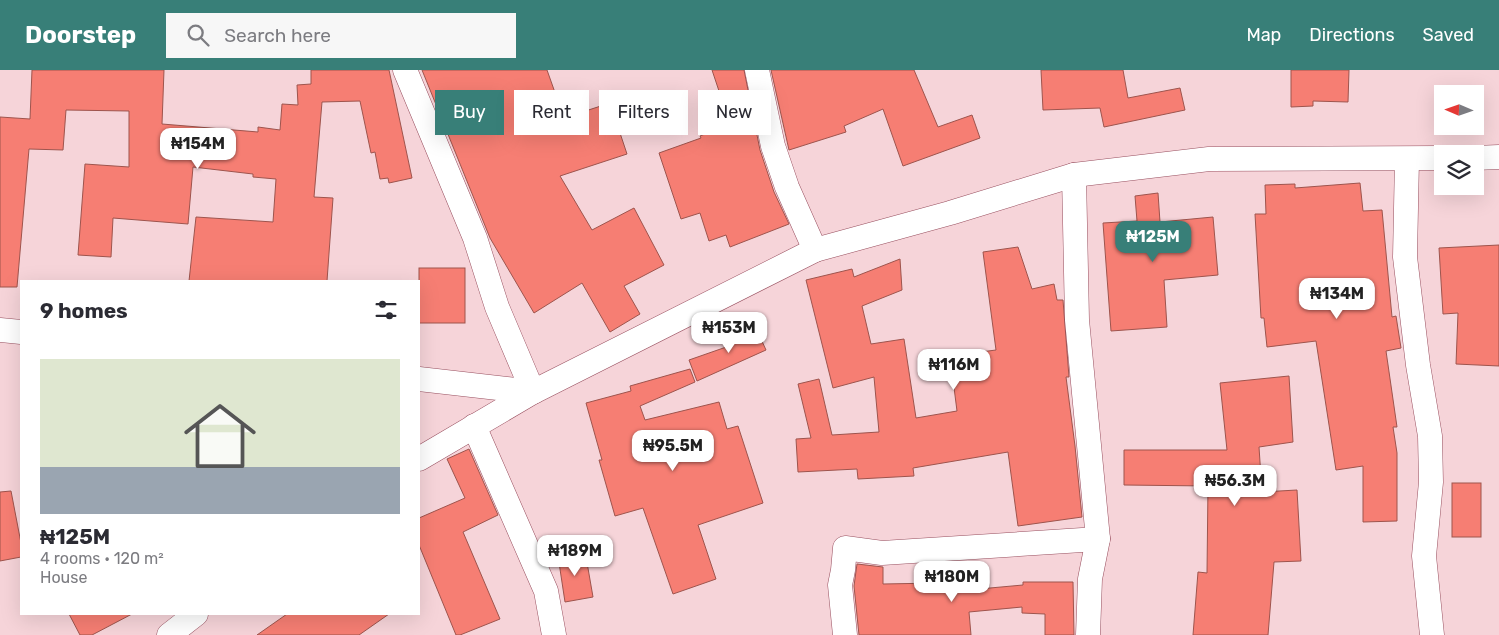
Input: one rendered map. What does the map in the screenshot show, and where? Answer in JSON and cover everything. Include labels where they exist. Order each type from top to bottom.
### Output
[{"type":"street","points":[[405,70],[474,238],[497,307],[533,392]]},
{"type":"street","points":[[757,70],[773,146],[787,187],[815,250]]},
{"type":"street","points":[[420,458],[533,392],[815,250],[950,213],[1074,176],[1209,159],[1434,158]]},
{"type":"street","points":[[1484,158],[1499,158]]},
{"type":"street","points":[[1407,159],[1405,257],[1418,365],[1430,436],[1431,482],[1424,556],[1432,635]]},
{"type":"street","points":[[1074,176],[1077,320],[1098,539],[1090,579],[1088,635]]},
{"type":"street","points":[[0,330],[20,332]]},
{"type":"street","points":[[420,378],[533,392]]},
{"type":"street","points":[[474,426],[546,591],[554,635]]},
{"type":"street","points":[[845,635],[840,585],[845,548],[882,553],[1098,539]]},
{"type":"street","points":[[169,635],[195,615]]},
{"type":"building","points":[[32,70],[164,70],[162,124],[258,132],[258,127],[280,130],[282,104],[298,105],[297,85],[311,84],[311,70],[389,70],[412,178],[389,183],[388,178],[380,179],[375,152],[371,153],[360,101],[322,102],[314,197],[333,198],[327,280],[189,280],[196,217],[273,222],[276,179],[253,177],[253,174],[193,167],[188,224],[113,218],[111,257],[78,255],[85,164],[129,167],[129,111],[66,110],[63,150],[29,149],[17,287],[0,287],[0,117],[30,119]]},
{"type":"building","points":[[422,70],[547,70],[554,90],[514,90],[514,135],[589,135],[589,110],[599,107],[599,135],[621,135],[627,154],[560,176],[592,230],[634,208],[664,265],[624,286],[640,314],[610,332],[582,283],[534,313],[490,238],[448,135],[504,135],[504,90],[435,90],[435,102]]},
{"type":"building","points":[[712,70],[744,70],[748,90],[719,90]]},
{"type":"building","points":[[771,70],[914,70],[938,127],[972,115],[980,138],[903,166],[883,109],[844,126],[846,132],[789,150]]},
{"type":"building","points":[[1041,70],[1123,70],[1128,98],[1180,88],[1185,110],[1104,127],[1100,108],[1043,110]]},
{"type":"building","points":[[1291,70],[1349,70],[1348,102],[1313,101],[1313,106],[1291,107]]},
{"type":"building","points":[[757,135],[774,192],[789,224],[730,247],[726,235],[709,241],[700,213],[681,219],[659,153],[701,138],[700,136]]},
{"type":"building","points":[[1360,183],[1363,211],[1382,210],[1392,317],[1396,316],[1401,348],[1386,351],[1397,427],[1393,427],[1397,453],[1397,521],[1363,522],[1363,466],[1336,470],[1316,341],[1267,347],[1264,318],[1261,318],[1255,214],[1266,214],[1265,185],[1295,184],[1295,188]]},
{"type":"building","points":[[1158,193],[1160,222],[1213,217],[1218,275],[1164,280],[1167,327],[1111,331],[1103,223],[1137,221],[1135,196]]},
{"type":"building","points":[[1499,245],[1499,366],[1456,364],[1458,313],[1443,314],[1439,248]]},
{"type":"building","points":[[1018,247],[1032,289],[1054,284],[1057,300],[1063,300],[1069,377],[1066,377],[1082,517],[1018,526],[1008,452],[913,468],[914,476],[858,479],[857,469],[798,472],[796,439],[811,438],[798,384],[819,379],[832,435],[879,432],[874,377],[833,388],[806,280],[852,269],[854,277],[900,259],[902,290],[862,306],[871,344],[904,339],[916,418],[957,411],[950,356],[996,350],[983,252]]},
{"type":"building","points":[[419,268],[465,268],[465,323],[420,323]]},
{"type":"building","points":[[755,326],[766,350],[697,381],[689,360],[732,345],[729,338]]},
{"type":"building","points":[[690,369],[695,382],[640,406],[645,420],[719,402],[727,429],[738,426],[763,503],[698,525],[716,579],[673,594],[643,508],[615,516],[599,460],[602,460],[586,403],[631,391],[630,386]]},
{"type":"building","points":[[1289,376],[1293,442],[1259,447],[1262,492],[1297,490],[1301,561],[1274,562],[1268,635],[1193,635],[1198,572],[1207,573],[1208,486],[1124,485],[1124,450],[1227,450],[1220,383]]},
{"type":"building","points":[[469,449],[498,515],[463,532],[500,619],[460,635],[456,635],[420,547],[420,518],[465,498],[447,459]]},
{"type":"building","points":[[1452,483],[1481,483],[1481,537],[1452,537]]},
{"type":"building","points":[[11,491],[20,538],[20,557],[0,561],[0,492]]},
{"type":"building","points":[[585,551],[593,597],[565,602],[558,556]]},
{"type":"building","points":[[965,563],[968,590],[1023,585],[1023,582],[1073,582],[1074,635],[1045,635],[1045,614],[1022,613],[1022,607],[969,612],[971,635],[859,635],[854,586],[857,564],[883,567],[883,584],[937,583],[935,565]]},
{"type":"building","points":[[70,615],[130,615],[92,635],[80,635]]},
{"type":"building","points":[[286,615],[388,615],[359,635],[257,635]]}]
